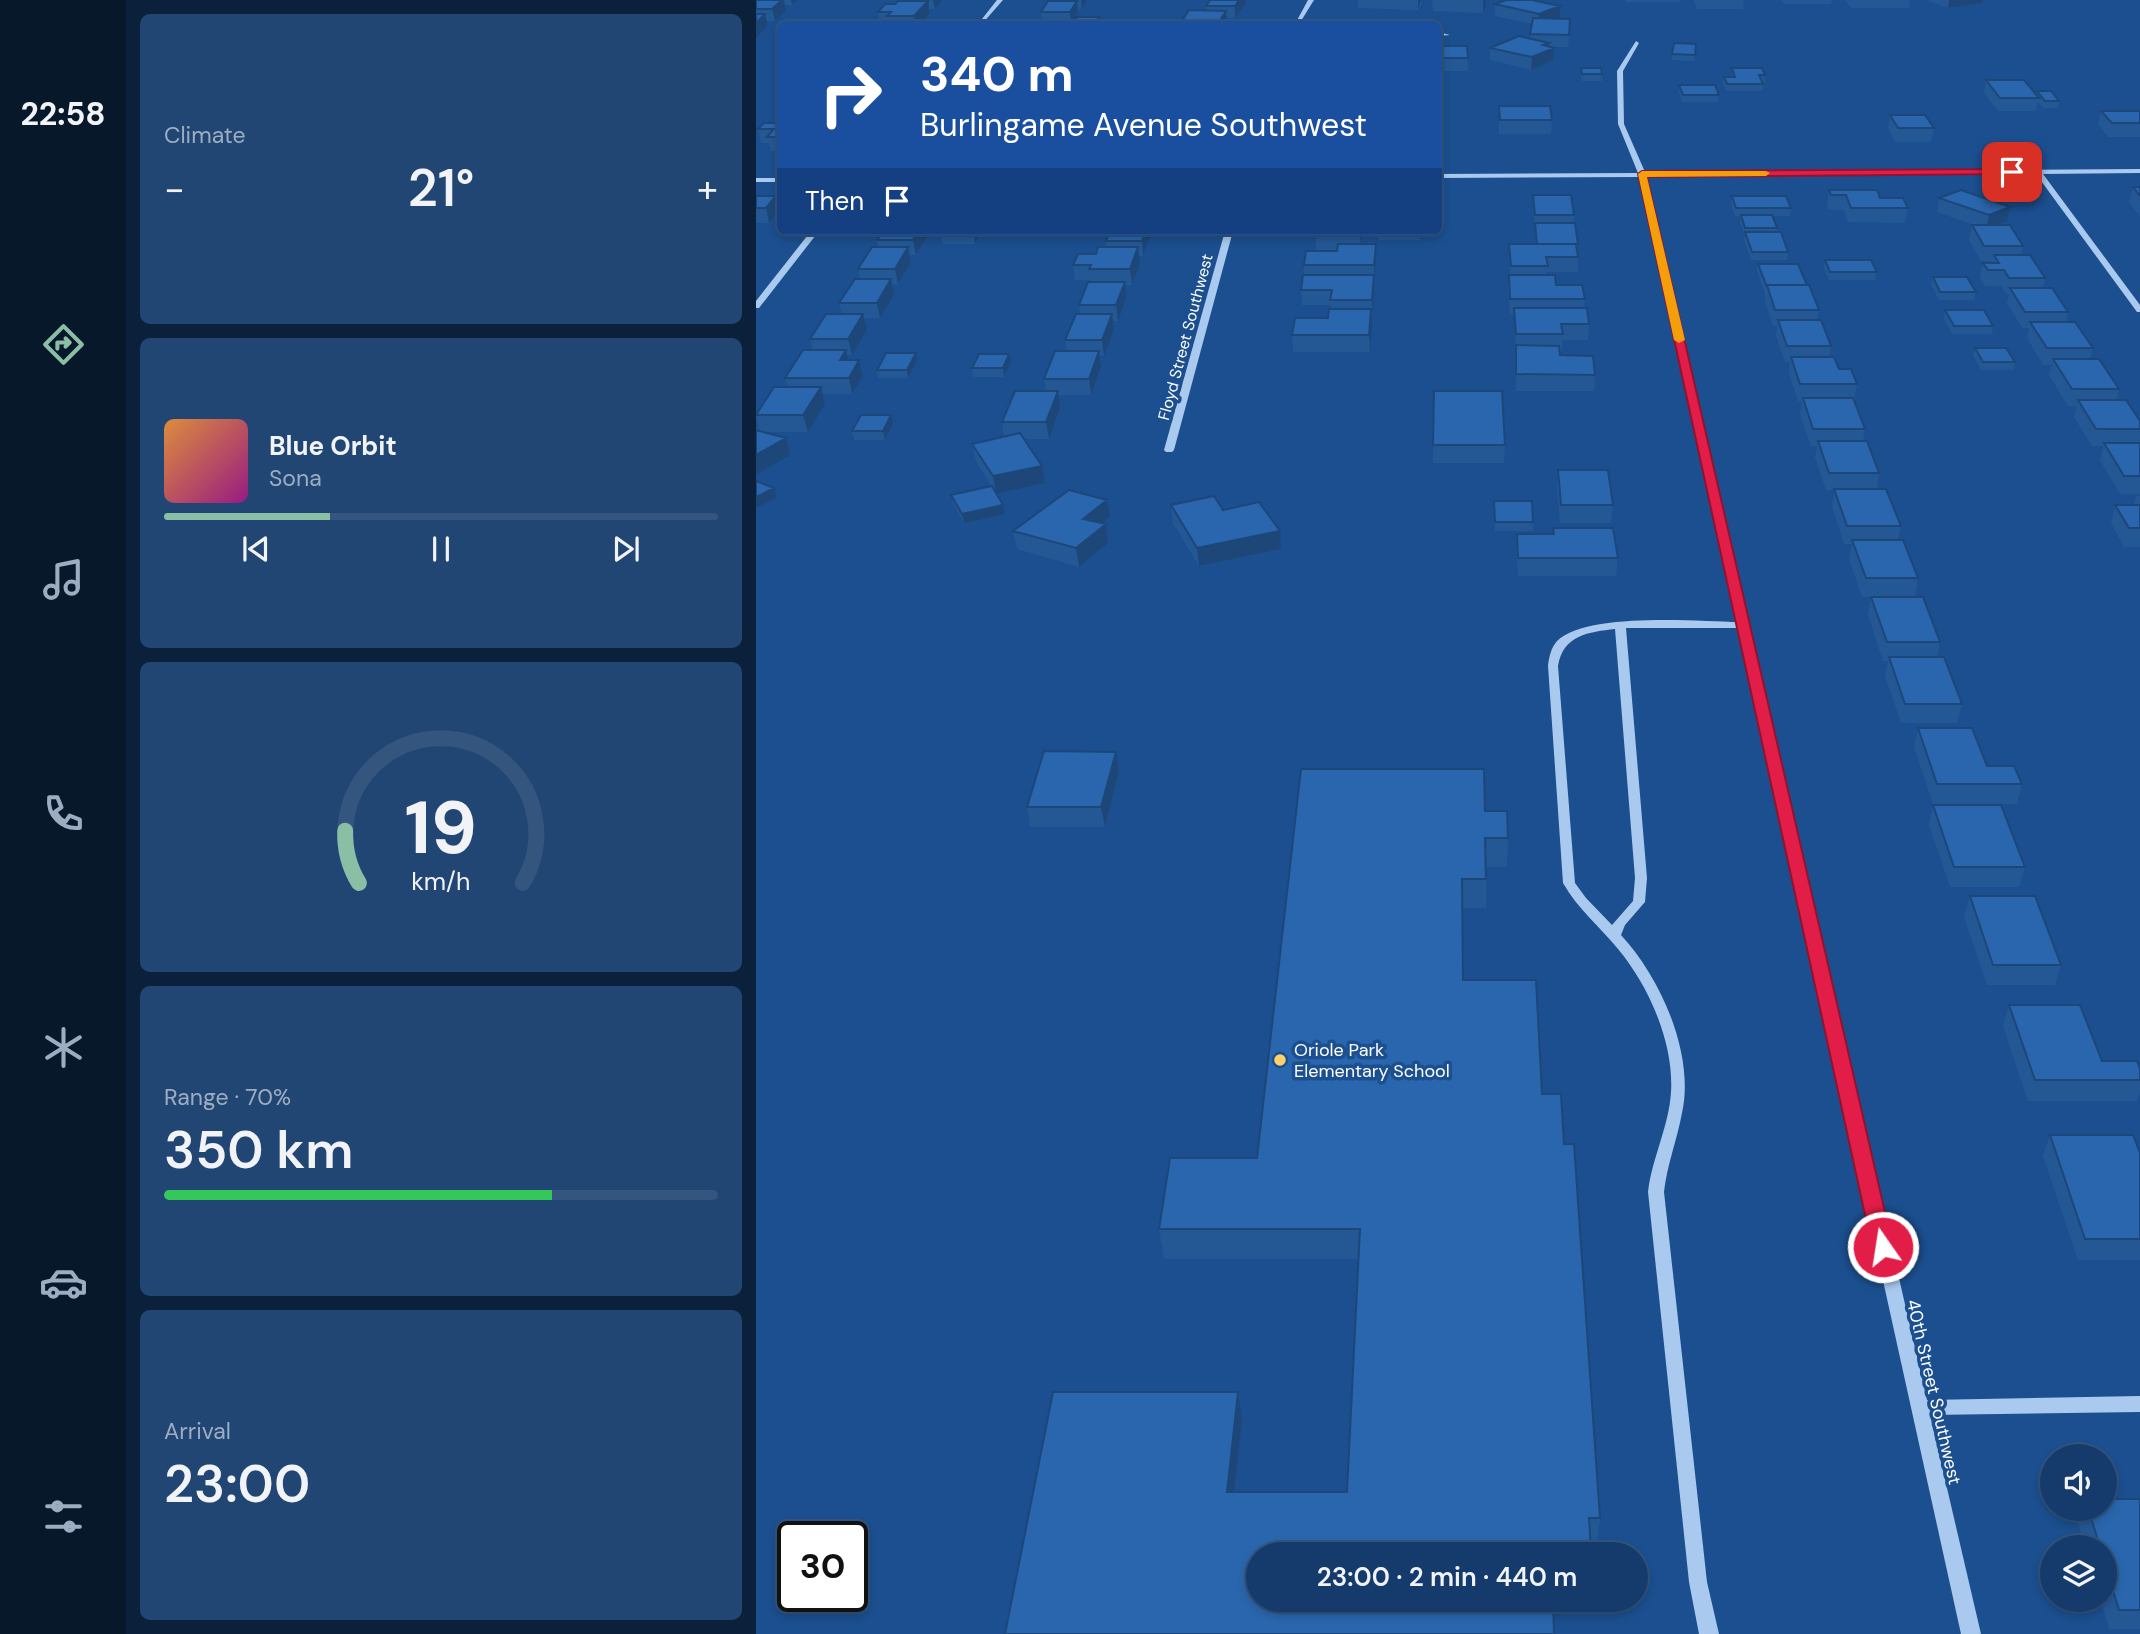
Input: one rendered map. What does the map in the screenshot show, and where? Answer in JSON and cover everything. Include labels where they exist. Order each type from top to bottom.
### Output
[{"type":"street","points":[[982,21],[1000,0]]},
{"type":"street","points":[[1299,21],[1311,0]]},
{"type":"street","points":[[1442,34],[1447,35]]},
{"type":"street","name":"40th Street Southwest","points":[[1636,43],[1620,71],[1621,124],[1642,174],[1971,1634]]},
{"type":"street","points":[[1442,176],[2140,171]]},
{"type":"street","points":[[2038,172],[2140,310]]},
{"type":"street","points":[[756,180],[777,180]]},
{"type":"street","points":[[756,306],[812,235]]},
{"type":"street","name":"Floyd Street Southwest","points":[[1169,450],[1228,235]]},
{"type":"street","points":[[1709,1634],[1698,1582],[1656,1192],[1660,1162],[1676,1111],[1676,1063],[1655,998],[1615,935],[1581,900],[1569,883],[1553,666],[1558,649],[1572,636],[1594,629],[1620,625],[1743,625]]},
{"type":"street","points":[[1919,1408],[2140,1404]]},
{"type":"lane","points":[[1615,935],[1619,923],[1639,901],[1641,878],[1620,625]]},
{"type":"building","points":[[756,0],[782,0],[772,9],[756,9]]},
{"type":"building","points":[[1210,0],[1239,0],[1235,6],[1206,6]]},
{"type":"building","points":[[1506,0],[1532,0],[1560,6],[1539,14],[1495,4]]},
{"type":"building","points":[[898,1],[928,1],[914,16],[887,16],[891,12],[878,12],[885,4],[895,4]]},
{"type":"building","points":[[1048,1],[1077,1],[1070,12],[1041,12]]},
{"type":"building","points":[[1189,10],[1226,11],[1220,21],[1182,21]]},
{"type":"building","points":[[756,14],[765,14],[756,23]]},
{"type":"building","points":[[1077,17],[1099,17],[1097,21],[1075,21]]},
{"type":"building","points":[[1533,18],[1570,19],[1569,35],[1530,34]]},
{"type":"building","points":[[1519,36],[1549,43],[1543,45],[1554,48],[1532,57],[1490,48]]},
{"type":"building","points":[[1674,43],[1696,44],[1695,55],[1672,54]]},
{"type":"building","points":[[1442,46],[1467,46],[1468,58],[1442,58]]},
{"type":"building","points":[[1581,68],[1601,68],[1602,74],[1582,74]]},
{"type":"building","points":[[1732,68],[1762,68],[1765,75],[1759,75],[1763,84],[1727,84],[1724,77],[1735,77]]},
{"type":"building","points":[[1986,80],[2024,80],[2039,98],[2000,98]]},
{"type":"building","points":[[1679,85],[1715,85],[1719,95],[1683,95]]},
{"type":"building","points":[[2037,91],[2051,91],[2059,101],[2045,101]]},
{"type":"building","points":[[1499,106],[1550,106],[1552,120],[1500,120]]},
{"type":"building","points":[[2101,111],[2140,111],[2140,123],[2112,123]]},
{"type":"building","points":[[1890,115],[1925,115],[1934,128],[1898,128]]},
{"type":"building","points":[[764,123],[777,123],[777,137],[767,137],[774,129],[758,129]]},
{"type":"building","points":[[2133,187],[2140,187],[2140,196]]},
{"type":"building","points":[[1829,190],[1877,190],[1880,198],[1903,198],[1908,208],[1851,208],[1846,195],[1831,195]]},
{"type":"building","points":[[1961,190],[2010,207],[1989,215],[1939,198]]},
{"type":"building","points":[[1533,195],[1571,195],[1574,215],[1535,215]]},
{"type":"building","points":[[756,196],[776,196],[766,208],[756,208]]},
{"type":"building","points":[[1732,196],[1786,196],[1791,208],[1736,208]]},
{"type":"building","points":[[1741,215],[1772,215],[1777,228],[1745,228]]},
{"type":"building","points":[[1535,223],[1575,223],[1578,244],[1537,244]]},
{"type":"building","points":[[1972,225],[2010,225],[2023,246],[1984,246]]},
{"type":"building","points":[[1745,232],[1781,232],[1788,252],[1752,252]]},
{"type":"building","points":[[880,235],[916,235],[913,240],[877,240]]},
{"type":"building","points":[[942,235],[975,235],[974,236]]},
{"type":"building","points":[[1108,235],[1144,235],[1142,241],[1106,241]]},
{"type":"building","points":[[1315,235],[1360,235],[1360,236]]},
{"type":"building","points":[[1338,244],[1376,244],[1374,265],[1304,265],[1306,251],[1337,251]]},
{"type":"building","points":[[1509,244],[1576,244],[1578,257],[1546,257],[1548,266],[1511,266]]},
{"type":"building","points":[[872,247],[908,247],[895,269],[858,269]]},
{"type":"building","points":[[1098,247],[1138,247],[1130,269],[1089,269],[1091,265],[1073,265],[1078,254],[1096,254]]},
{"type":"building","points":[[1994,255],[2030,255],[2045,278],[2009,278],[2004,270],[1988,270],[1983,263],[1999,263]]},
{"type":"building","points":[[1825,260],[1871,260],[1877,272],[1830,272]]},
{"type":"building","points":[[1758,264],[1798,264],[1807,285],[1767,287]]},
{"type":"building","points":[[1303,275],[1374,275],[1372,300],[1330,300],[1332,290],[1301,290]]},
{"type":"building","points":[[1509,275],[1555,275],[1556,285],[1582,285],[1585,299],[1510,299]]},
{"type":"building","points":[[1933,277],[1967,277],[1976,292],[1940,292]]},
{"type":"building","points":[[855,279],[891,279],[877,303],[839,303]]},
{"type":"building","points":[[1088,282],[1125,282],[1116,305],[1079,305]]},
{"type":"building","points":[[1767,285],[1809,285],[1819,310],[1775,310]]},
{"type":"building","points":[[2010,288],[2052,288],[2068,312],[2025,312]]},
{"type":"building","points":[[1514,308],[1587,308],[1589,324],[1561,324],[1563,334],[1516,334]]},
{"type":"building","points":[[1329,309],[1371,309],[1369,335],[1292,335],[1295,318],[1328,318]]},
{"type":"building","points":[[1945,310],[1984,310],[1993,326],[1954,326]]},
{"type":"building","points":[[826,314],[863,314],[848,339],[810,339]]},
{"type":"building","points":[[1076,314],[1112,314],[1102,340],[1065,340]]},
{"type":"building","points":[[1778,320],[1821,320],[1831,346],[1787,346]]},
{"type":"building","points":[[2030,322],[2075,322],[2093,348],[2047,348]]},
{"type":"building","points":[[1516,345],[1559,346],[1560,355],[1593,356],[1595,375],[1516,374]]},
{"type":"building","points":[[1975,348],[2006,348],[2015,362],[1983,362]]},
{"type":"building","points":[[803,350],[846,350],[840,360],[859,360],[849,378],[785,378]]},
{"type":"building","points":[[1055,351],[1099,351],[1089,379],[1044,379]]},
{"type":"building","points":[[886,353],[916,353],[907,370],[877,370]]},
{"type":"building","points":[[979,354],[1009,354],[1003,368],[972,368]]},
{"type":"building","points":[[1791,357],[1834,357],[1839,369],[1851,369],[1857,384],[1800,384]]},
{"type":"building","points":[[2053,359],[2099,359],[2119,389],[2072,389]]},
{"type":"building","points":[[774,387],[821,387],[803,415],[756,415]]},
{"type":"building","points":[[1015,391],[1058,391],[1046,422],[1002,422]]},
{"type":"building","points":[[1434,391],[1502,391],[1505,445],[1433,445]]},
{"type":"building","points":[[1803,398],[1853,398],[1865,429],[1813,429]]},
{"type":"building","points":[[2078,400],[2126,400],[2140,421],[2140,429],[2096,429]]},
{"type":"building","points":[[861,415],[891,415],[883,431],[852,431]]},
{"type":"building","points":[[756,430],[786,438],[756,455]]},
{"type":"building","points":[[1020,433],[1042,466],[993,476],[972,444]]},
{"type":"building","points":[[1818,441],[1867,441],[1879,473],[1829,473]]},
{"type":"building","points":[[2104,443],[2140,443],[2140,476],[2124,476]]},
{"type":"building","points":[[1558,470],[1608,470],[1613,505],[1561,505]]},
{"type":"building","points":[[756,481],[774,488],[756,497]]},
{"type":"building","points":[[992,486],[1003,505],[962,514],[951,495]]},
{"type":"building","points":[[1834,489],[1886,489],[1901,526],[1847,526]]},
{"type":"building","points":[[1069,490],[1107,500],[1083,519],[1106,524],[1076,548],[1013,531]]},
{"type":"building","points":[[1214,496],[1223,510],[1259,502],[1280,531],[1197,548],[1171,505]]},
{"type":"building","points":[[1494,501],[1532,501],[1533,522],[1495,522]]},
{"type":"building","points":[[2115,505],[2140,505],[2140,528],[2129,528]]},
{"type":"building","points":[[1553,528],[1613,528],[1618,558],[1518,558],[1517,534],[1554,534]]},
{"type":"building","points":[[1852,540],[1903,540],[1918,578],[1866,578]]},
{"type":"building","points":[[1871,597],[1923,597],[1940,642],[1887,642]]},
{"type":"building","points":[[1889,657],[1944,657],[1962,704],[1905,704]]},
{"type":"building","points":[[1918,728],[1972,728],[1987,766],[2014,766],[2022,784],[1937,784]]},
{"type":"building","points":[[1044,751],[1116,752],[1101,807],[1027,807]]},
{"type":"building","points":[[1301,769],[1484,769],[1485,811],[1507,811],[1508,838],[1485,838],[1486,879],[1462,879],[1463,980],[1536,980],[1542,1094],[1561,1094],[1564,1144],[1574,1144],[1600,1518],[1589,1518],[1590,1542],[1246,1542],[1246,1612],[1553,1612],[1554,1634],[1005,1634],[1053,1392],[1238,1392],[1227,1492],[1347,1492],[1360,1229],[1159,1229],[1170,1158],[1257,1158]]},
{"type":"building","points":[[1933,805],[2001,805],[2025,867],[1954,867]]},
{"type":"building","points":[[1970,896],[2035,896],[2061,965],[1993,965]]},
{"type":"building","points":[[2009,1005],[2080,1005],[2102,1061],[2137,1061],[2140,1080],[2035,1080]]},
{"type":"building","points":[[2050,1135],[2133,1135],[2140,1153],[2140,1239],[2085,1239]]},
{"type":"building","points":[[2117,1499],[2140,1499],[2140,1610],[2119,1610],[2117,1535],[2096,1535],[2092,1521],[2117,1521]]},
{"type":"slow traffic","points":[[1679,340],[1642,174],[1766,173]]},
{"type":"place","name":"Oriole Park Elementary School","points":[[1280,1060]]},
{"type":"route","points":[[1883,1247],[1642,174],[2012,172]]}]
